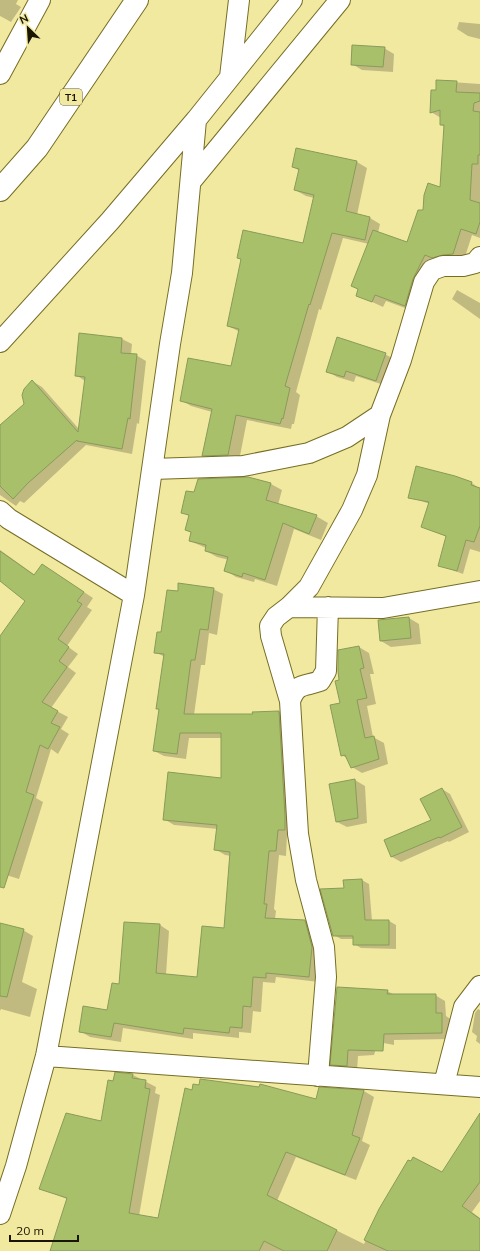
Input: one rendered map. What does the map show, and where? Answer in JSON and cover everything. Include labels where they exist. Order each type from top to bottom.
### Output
[{"type":"highway","name":"T1","points":[[0,190],[37,148],[137,0]]},
{"type":"street","points":[[0,74],[40,0]]},
{"type":"street","points":[[230,77],[238,0]]},
{"type":"street","points":[[0,342],[110,221],[196,120],[292,0]]},
{"type":"street","points":[[192,180],[340,0]]},
{"type":"street","points":[[0,1214],[16,1166],[46,1056],[134,595],[182,273],[192,180],[196,120]]},
{"type":"street","points":[[318,1076],[326,977],[324,947],[306,880],[298,834],[290,701],[271,636],[270,626],[276,617],[289,607],[309,587],[352,510],[367,475],[380,415],[401,360],[424,282],[432,270],[443,266],[463,266],[475,263],[480,257]]},
{"type":"street","points":[[152,469],[243,466],[309,453],[347,437],[380,415]]},
{"type":"street","points":[[0,511],[9,519],[134,595]]},
{"type":"street","points":[[289,607],[383,608],[480,591]]},
{"type":"street","points":[[290,701],[294,691],[301,685],[320,681],[326,671],[328,608]]},
{"type":"street","points":[[444,1084],[464,1007],[480,986]]},
{"type":"street","points":[[46,1056],[480,1087]]},
{"type":"building","points":[[352,45],[385,47],[383,67],[351,65]]},
{"type":"building","points":[[436,80],[457,81],[456,92],[480,93],[480,101],[474,103],[473,111],[480,112],[480,155],[478,155],[478,164],[472,164],[470,200],[480,203],[480,222],[476,234],[461,229],[453,254],[432,258],[425,255],[413,279],[405,306],[375,295],[372,302],[356,296],[358,289],[351,286],[373,230],[407,242],[418,210],[423,210],[424,195],[428,183],[440,187],[444,125],[440,125],[440,110],[430,113],[431,90],[436,90]]},
{"type":"building","points":[[296,148],[357,161],[346,211],[370,217],[365,240],[332,233],[285,386],[290,388],[283,419],[282,418],[280,424],[236,415],[228,455],[202,456],[212,409],[180,401],[188,358],[231,366],[239,329],[227,326],[241,259],[237,258],[243,230],[303,243],[314,195],[294,190],[299,169],[292,167]]},
{"type":"building","points":[[79,333],[122,338],[121,353],[137,354],[130,419],[128,418],[122,449],[77,440],[28,483],[13,499],[0,486],[0,425],[24,404],[22,395],[24,389],[32,380],[78,432],[85,377],[75,376]]},
{"type":"building","points":[[337,337],[386,353],[376,381],[346,371],[344,377],[326,372]]},
{"type":"building","points":[[416,466],[455,476],[472,482],[471,485],[480,488],[480,526],[474,542],[466,540],[457,571],[438,566],[446,536],[421,527],[429,502],[408,498]]},
{"type":"building","points":[[248,477],[271,483],[266,500],[317,515],[309,534],[283,523],[265,580],[243,573],[242,577],[224,571],[228,557],[205,551],[206,545],[189,541],[191,532],[185,530],[189,515],[181,513],[186,491],[194,492],[198,479]]},
{"type":"building","points":[[0,551],[34,575],[42,564],[84,592],[77,601],[82,604],[58,639],[69,647],[59,661],[67,667],[42,702],[58,711],[51,723],[60,727],[48,749],[40,745],[26,792],[34,795],[4,888],[0,887],[0,636],[25,601],[0,581]]},
{"type":"building","points":[[178,583],[214,588],[208,630],[200,629],[195,660],[191,660],[184,714],[253,714],[252,712],[279,711],[285,830],[278,830],[276,851],[269,851],[264,904],[267,904],[265,918],[305,920],[312,947],[309,977],[266,973],[266,978],[253,977],[251,1007],[243,1006],[242,1028],[230,1027],[229,1033],[184,1028],[183,1034],[114,1023],[111,1037],[79,1032],[83,1006],[107,1010],[112,983],[119,984],[124,922],[160,924],[156,973],[197,977],[202,926],[224,928],[230,852],[214,850],[217,825],[163,820],[168,772],[221,778],[221,733],[180,733],[177,754],[153,751],[159,709],[156,709],[164,654],[154,653],[157,632],[161,632],[167,590],[178,591]]},
{"type":"building","points":[[409,617],[411,638],[380,641],[378,620]]},
{"type":"building","points":[[359,646],[364,668],[360,669],[367,698],[357,700],[365,738],[374,736],[379,759],[351,768],[345,755],[341,756],[330,705],[340,703],[335,681],[339,680],[338,650]]},
{"type":"building","points":[[355,779],[358,818],[336,822],[329,784]]},
{"type":"building","points":[[442,788],[462,827],[440,838],[439,837],[391,857],[384,840],[431,820],[420,799]]},
{"type":"building","points":[[362,879],[365,920],[389,920],[389,945],[353,945],[353,936],[333,936],[320,889],[344,888],[343,880]]},
{"type":"building","points":[[0,923],[24,929],[7,997],[0,996]]},
{"type":"building","points":[[337,987],[388,990],[387,994],[436,994],[436,1013],[442,1013],[442,1033],[384,1034],[383,1051],[348,1050],[347,1066],[330,1065]]},
{"type":"building","points":[[115,1072],[133,1074],[132,1078],[146,1080],[145,1088],[150,1089],[129,1213],[158,1218],[185,1088],[192,1090],[193,1084],[199,1085],[200,1079],[259,1087],[260,1084],[316,1099],[319,1087],[364,1090],[352,1135],[360,1138],[345,1175],[286,1152],[267,1195],[337,1230],[327,1251],[284,1251],[264,1241],[259,1251],[50,1251],[67,1198],[39,1189],[66,1113],[101,1121],[108,1080],[113,1081]]},
{"type":"building","points":[[480,1113],[480,1182],[462,1206],[480,1219],[480,1251],[388,1251],[364,1240],[379,1209],[408,1160],[411,1161],[413,1157],[442,1172]]}]
